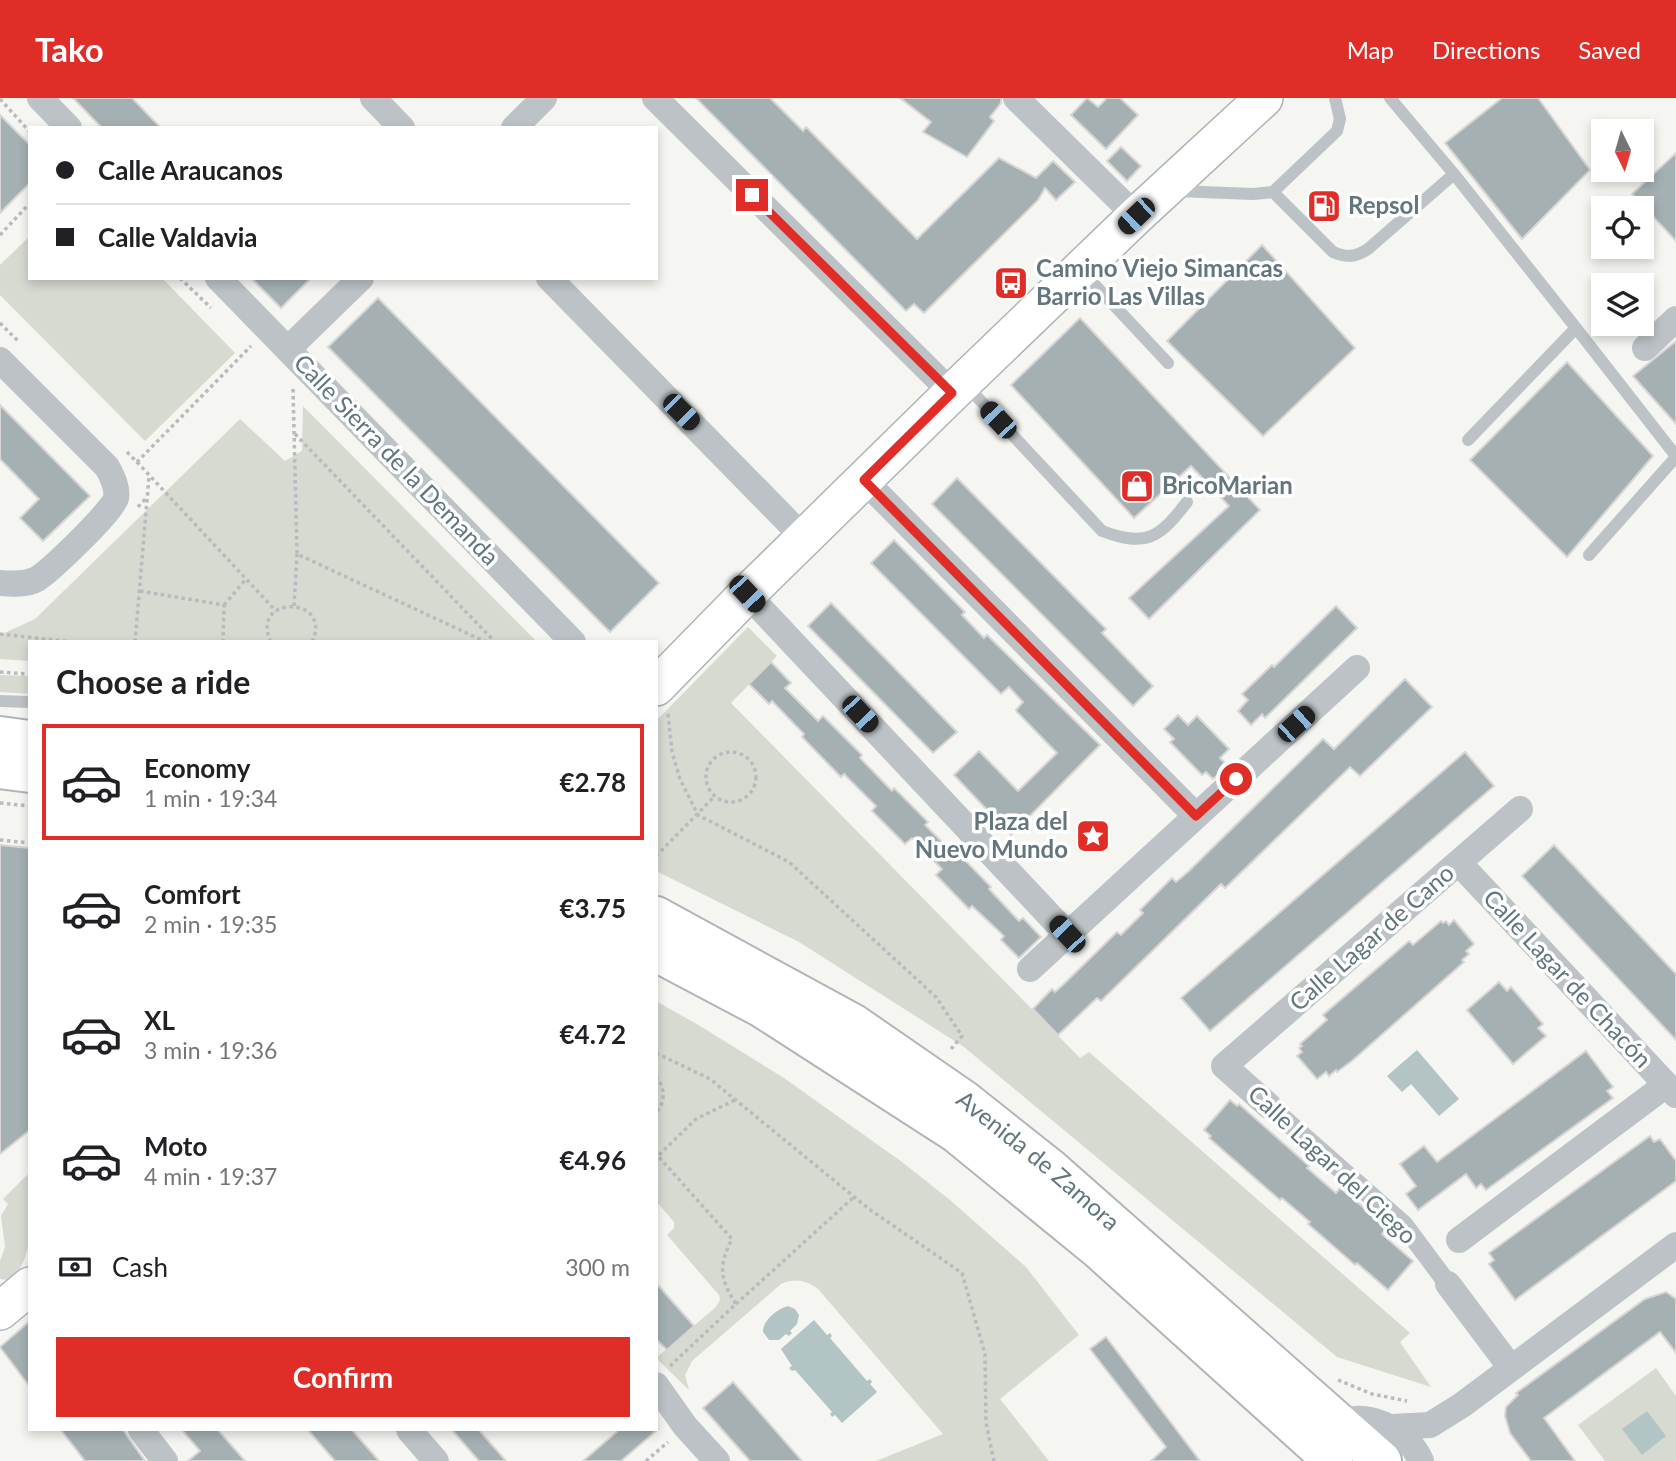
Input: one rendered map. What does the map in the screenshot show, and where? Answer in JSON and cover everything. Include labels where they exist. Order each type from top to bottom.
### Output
[{"type":"highway","points":[[0,736],[28,740]]},
{"type":"highway","points":[[0,769],[28,773]]},
{"type":"highway","name":"Avenida de Zamora","points":[[658,917],[855,1024],[964,1100],[1051,1169],[1326,1448]]},
{"type":"highway","name":"Avenida de Zamora","points":[[658,953],[762,1008],[956,1133],[1098,1249],[1326,1448],[1386,1444]]},
{"type":"main road","points":[[662,695],[747,594],[1136,216],[1264,98]]},
{"type":"main road","points":[[0,1311],[28,1288]]},
{"type":"street","points":[[40,98],[67,126]]},
{"type":"street","points":[[373,98],[400,126]]},
{"type":"street","points":[[516,126],[544,98]]},
{"type":"street","points":[[654,98],[958,388]]},
{"type":"street","points":[[1016,98],[1136,216]]},
{"type":"street","name":"Calle Sierra de la Demanda","points":[[220,280],[571,640]]},
{"type":"street","points":[[288,349],[359,280]]},
{"type":"street","points":[[551,280],[804,538]]},
{"type":"street","points":[[1645,348],[1676,319]]},
{"type":"street","points":[[0,583],[15,584],[37,579],[102,519],[116,498],[114,481],[107,467],[10,351]]},
{"type":"street","points":[[864,480],[1196,816]]},
{"type":"street","points":[[747,594],[1067,934]]},
{"type":"street","points":[[1030,969],[1357,668]]},
{"type":"street","name":"Calle Lagar de Cano","points":[[1224,1066],[1520,809]]},
{"type":"street","name":"Calle Lagar de Chacón","points":[[1459,863],[1671,1090]]},
{"type":"street","name":"Calle Lagar del Ciego","points":[[1224,1066],[1404,1225],[1511,1368]]},
{"type":"street","points":[[1459,1240],[1671,1090]]},
{"type":"street","points":[[1386,1444],[1430,1425],[1462,1405],[1676,1245]]},
{"type":"street","points":[[661,1378],[685,1426],[717,1461]]},
{"type":"street","points":[[1421,1461],[1430,1425]]},
{"type":"street","points":[[143,1431],[165,1461]]},
{"type":"street","points":[[410,1431],[436,1461]]},
{"type":"street","points":[[1386,1444],[1409,1441],[1421,1461]]},
{"type":"lane","points":[[1164,191],[1253,194],[1273,192],[1337,131],[1340,119],[1335,98]]},
{"type":"lane","points":[[1390,98],[1454,174],[1676,457],[1588,555]]},
{"type":"lane","points":[[1273,192],[1334,252],[1346,257],[1368,249],[1454,174]]},
{"type":"lane","points":[[1082,270],[1168,363]]},
{"type":"lane","points":[[1468,440],[1576,328]]},
{"type":"lane","points":[[958,388],[1102,531],[1125,540],[1149,537],[1167,527],[1187,502]]},
{"type":"lane","points":[[0,701],[28,702]]},
{"type":"path","points":[[0,99],[28,130]]},
{"type":"path","points":[[0,235],[28,205]]},
{"type":"path","points":[[0,323],[10,351]]},
{"type":"path","points":[[137,462],[251,346],[260,354]]},
{"type":"path","points":[[293,385],[297,554],[294,606]]},
{"type":"path","points":[[294,433],[493,640]]},
{"type":"path","points":[[125,450],[276,611]]},
{"type":"path","points":[[135,640],[149,475]]},
{"type":"path","points":[[297,554],[481,640]]},
{"type":"path","points":[[223,640],[224,605],[246,579]]},
{"type":"path","points":[[140,591],[224,605]]},
{"type":"path","points":[[270,640],[268,623],[276,611],[294,606],[308,612],[312,618],[316,632],[313,640]]},
{"type":"path","points":[[0,634],[54,640]]},
{"type":"path","points":[[0,672],[28,674]]},
{"type":"path","points":[[662,695],[672,752],[680,779],[698,815],[789,862],[936,997],[962,1036],[951,1049]]},
{"type":"path","points":[[734,751],[748,758],[753,765],[756,780],[749,795],[734,802],[715,796],[707,785],[706,777],[711,761],[725,752],[734,751]]},
{"type":"path","points":[[658,854],[715,796]]},
{"type":"path","points":[[0,803],[28,806]]},
{"type":"path","points":[[0,840],[28,843]]},
{"type":"path","points":[[658,1054],[710,1079],[854,1197],[962,1273],[985,1354],[986,1423],[994,1461]]},
{"type":"path","points":[[658,1079],[664,1093],[658,1110]]},
{"type":"path","points":[[736,1100],[696,1119],[659,1156],[732,1239],[722,1259],[726,1288],[736,1304]]},
{"type":"path","points":[[661,1378],[736,1304],[854,1197]]},
{"type":"path","points":[[646,1461],[685,1426]]},
{"type":"shaded area","points":[[28,238],[28,280],[164,280],[235,353],[145,441],[0,295],[0,265]]},
{"type":"shaded area","points":[[303,406],[535,640],[28,640],[28,661],[0,659],[0,635],[35,619],[240,419],[285,461],[302,451]]},
{"type":"shaded area","points":[[748,627],[777,656],[731,703],[1080,1058],[1089,1052],[1410,1333],[1400,1342],[1431,1387],[1337,1357],[964,1047],[799,942],[658,872],[658,719]]},
{"type":"shaded area","points":[[0,675],[28,676],[28,694],[0,692]]},
{"type":"shaded area","points":[[658,1002],[784,1078],[902,1162],[1026,1267],[1079,1335],[1000,1399],[1049,1461],[876,1461],[943,1434],[818,1289],[804,1282],[791,1281],[781,1284],[692,1361],[685,1375],[689,1390],[658,1360],[658,1356],[716,1307],[720,1300],[719,1295],[667,1235],[674,1228],[674,1222],[658,1203]]},
{"type":"shaded area","points":[[1417,1050],[1459,1099],[1439,1116],[1411,1084],[1402,1092],[1387,1076]]},
{"type":"shaded area","points":[[28,1174],[28,1247],[17,1272],[7,1280],[0,1279],[0,1261],[5,1247],[1,1216],[8,1204],[3,1199]]},
{"type":"shaded area","points":[[788,1306],[795,1309],[799,1315],[797,1324],[790,1331],[792,1333],[779,1340],[769,1340],[763,1332],[765,1323],[775,1312]]},
{"type":"shaded area","points":[[814,1320],[827,1335],[830,1333],[830,1338],[867,1381],[870,1379],[870,1384],[877,1392],[842,1423],[835,1415],[832,1417],[832,1412],[795,1370],[789,1368],[792,1366],[781,1349]]},
{"type":"shaded area","points":[[1656,1368],[1676,1396],[1676,1461],[1605,1461],[1578,1425]]},
{"type":"shaded area","points":[[1647,1411],[1666,1436],[1642,1455],[1622,1429]]},
{"type":"building","points":[[73,98],[132,98],[159,126],[100,126]]},
{"type":"building","points":[[696,98],[770,98],[803,131],[806,127],[917,239],[999,158],[1036,178],[1053,161],[1075,182],[1056,200],[1045,188],[1038,200],[924,313],[914,304],[906,311]]},
{"type":"building","points":[[900,98],[1001,98],[1001,103],[990,117],[994,121],[967,157],[923,132],[931,122]]},
{"type":"building","points":[[1087,98],[1098,107],[1107,98],[1120,98],[1138,115],[1106,149],[1071,115]]},
{"type":"building","points":[[1502,98],[1538,98],[1590,170],[1522,239],[1445,143]]},
{"type":"building","points":[[0,115],[28,143],[28,185],[0,213]]},
{"type":"building","points":[[1121,147],[1141,166],[1127,181],[1107,161]]},
{"type":"building","points":[[1676,153],[1676,241],[1654,218],[1654,196],[1632,194],[1645,182],[1654,182],[1654,174]]},
{"type":"building","points":[[1262,245],[1355,348],[1263,436],[1167,341]]},
{"type":"building","points":[[253,280],[309,280],[281,308]]},
{"type":"building","points":[[378,298],[659,583],[610,632],[328,347]]},
{"type":"building","name":"BricoMarian","points":[[1080,318],[1260,510],[1149,619],[1129,598],[1229,506],[1191,466],[1134,518],[1011,385]]},
{"type":"building","points":[[1676,341],[1676,424],[1633,376]]},
{"type":"building","points":[[1567,362],[1653,456],[1567,557],[1470,460]]},
{"type":"building","points":[[0,405],[90,496],[43,541],[20,518],[39,499],[0,459]]},
{"type":"building","points":[[957,478],[1106,629],[1102,633],[1153,686],[1133,706],[932,504]]},
{"type":"building","points":[[894,540],[965,612],[962,615],[984,638],[987,635],[1100,745],[1011,835],[954,775],[979,751],[1018,791],[1057,753],[1017,712],[1023,702],[1009,687],[1001,694],[871,563]]},
{"type":"building","points":[[831,603],[957,732],[933,753],[808,626]]},
{"type":"building","points":[[1336,606],[1357,628],[1265,718],[1262,714],[1251,725],[1238,711],[1248,700],[1242,694],[1272,665],[1274,667]]},
{"type":"building","points":[[771,662],[791,683],[785,688],[818,721],[823,716],[862,755],[860,758],[892,791],[894,788],[928,822],[925,825],[955,855],[958,853],[991,887],[989,889],[1019,921],[1023,918],[1041,937],[1019,958],[1001,940],[1004,936],[972,906],[969,909],[936,875],[942,869],[912,838],[905,844],[872,811],[876,806],[844,774],[841,777],[772,701],[769,704],[749,684]]},
{"type":"building","points":[[1405,679],[1432,707],[1360,776],[1350,767],[1225,888],[1221,884],[1101,1001],[1097,998],[1058,1035],[1033,1009],[1052,989],[1055,992],[1117,932],[1121,935],[1143,913],[1140,910],[1172,878],[1176,882],[1188,872],[1323,739],[1334,749]]},
{"type":"building","points":[[1178,715],[1188,725],[1197,716],[1229,749],[1220,758],[1228,766],[1213,779],[1206,772],[1202,775],[1170,742],[1174,739],[1164,729]]},
{"type":"building","points":[[1465,752],[1494,786],[1210,1031],[1181,998]]},
{"type":"building","points":[[0,845],[28,848],[28,1132],[0,1154]]},
{"type":"building","points":[[1554,845],[1676,974],[1676,1040],[1522,876]]},
{"type":"building","points":[[1454,920],[1474,944],[1466,951],[1469,954],[1462,960],[1464,962],[1353,1060],[1337,1072],[1336,1070],[1329,1076],[1326,1072],[1317,1079],[1297,1056],[1302,1052],[1300,1044],[1327,1020],[1323,1015],[1409,941],[1413,945],[1441,921],[1446,921],[1449,925]]},
{"type":"building","points":[[1499,982],[1507,991],[1511,987],[1543,1024],[1538,1028],[1546,1036],[1513,1064],[1467,1010]]},
{"type":"building","points":[[1586,1051],[1613,1087],[1607,1091],[1613,1098],[1486,1190],[1481,1184],[1476,1188],[1466,1174],[1418,1210],[1406,1194],[1416,1186],[1400,1164],[1424,1146],[1437,1162]]},
{"type":"building","points":[[1230,1100],[1237,1106],[1239,1104],[1336,1193],[1340,1188],[1387,1229],[1382,1234],[1413,1261],[1388,1290],[1357,1263],[1355,1265],[1308,1224],[1310,1222],[1282,1198],[1280,1200],[1209,1138],[1211,1136],[1204,1130]]},
{"type":"building","points":[[1650,1136],[1654,1142],[1660,1139],[1676,1161],[1676,1181],[1515,1300],[1489,1264],[1494,1260],[1489,1253]]},
{"type":"building","points":[[658,1285],[694,1326],[667,1350],[658,1341]]},
{"type":"building","points":[[1666,1292],[1676,1299],[1676,1353],[1660,1332],[1544,1418],[1575,1461],[1531,1461],[1510,1433],[1505,1416],[1506,1407],[1518,1395],[1516,1393],[1645,1299]]},
{"type":"building","points":[[28,1323],[28,1384],[0,1347]]},
{"type":"building","points":[[1106,1337],[1200,1461],[1151,1461],[1166,1447],[1090,1349]]},
{"type":"building","points":[[733,1382],[802,1461],[750,1461],[703,1408]]},
{"type":"building","points":[[62,1431],[124,1431],[145,1461],[85,1461]]},
{"type":"building","points":[[183,1431],[219,1431],[245,1461],[188,1461],[200,1451]]},
{"type":"building","points":[[309,1431],[353,1431],[379,1461],[335,1461]]},
{"type":"building","points":[[453,1431],[480,1431],[506,1461],[479,1461]]},
{"type":"building","points":[[618,1431],[656,1431],[621,1461],[583,1461]]},
{"type":"place","name":"Repsol","points":[[1324,206]]},
{"type":"place","name":"Camino Viejo Simancas Barrio Las Villas","points":[[1011,283]]},
{"type":"place","name":"BricoMarian","points":[[1137,486]]},
{"type":"place","name":"Plaza del Nuevo Mundo","points":[[1093,836]]},
{"type":"route","points":[[752,195],[952,393],[864,480],[1196,816],[1236,779]]}]
